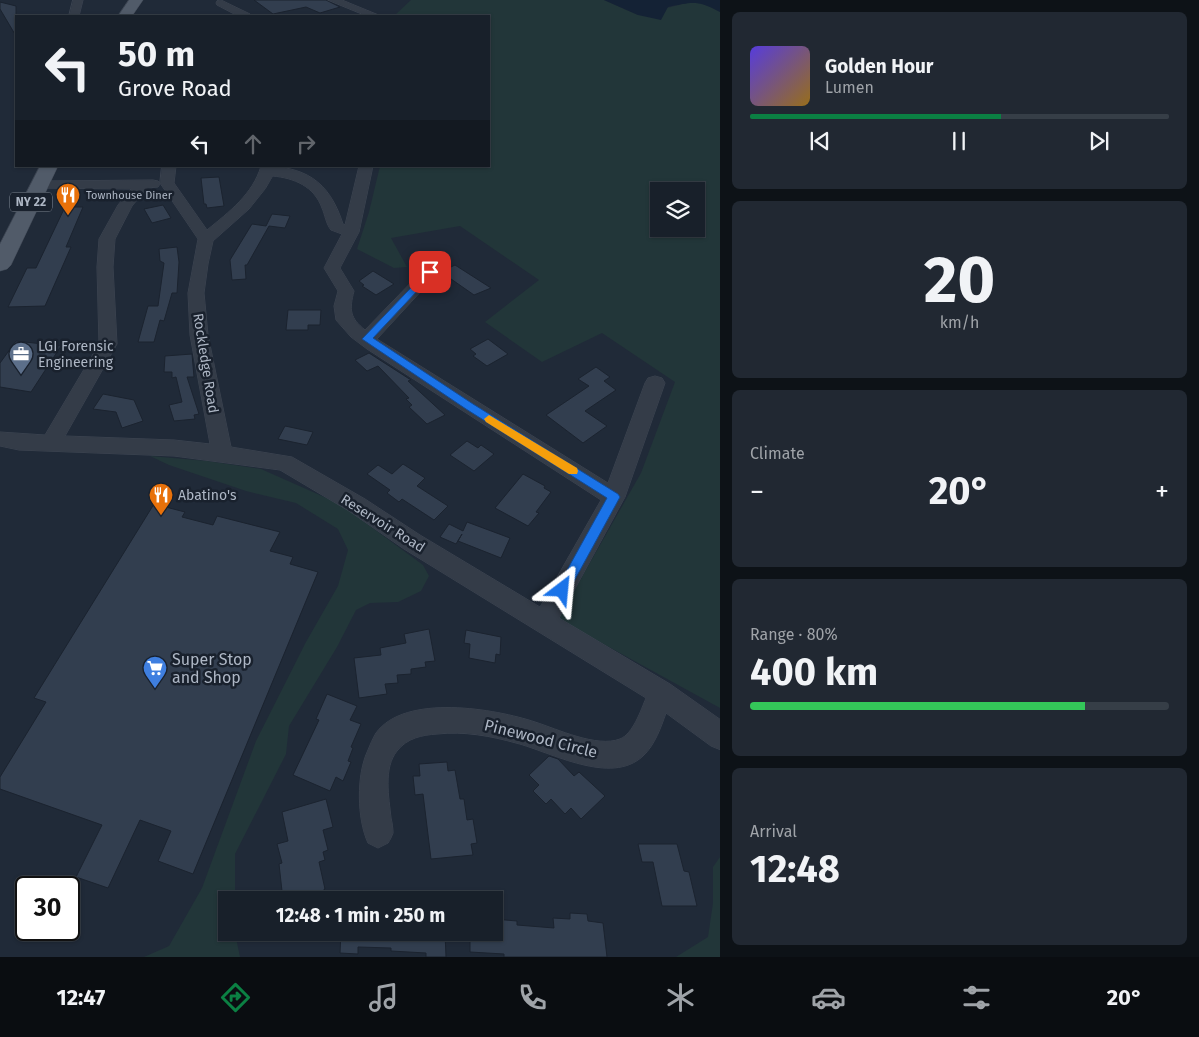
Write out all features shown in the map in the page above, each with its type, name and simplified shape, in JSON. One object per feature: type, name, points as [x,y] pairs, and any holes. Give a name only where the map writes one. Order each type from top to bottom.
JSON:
[{"type":"main road","points":[[126,15],[136,0]]},
{"type":"main road","name":"NY 22","points":[[0,265],[7,239],[50,167]]},
{"type":"street","points":[[74,15],[78,0]]},
{"type":"street","points":[[333,0],[373,15]]},
{"type":"street","points":[[220,4],[244,15]]},
{"type":"street","points":[[366,167],[351,232],[332,268],[334,276],[342,282],[346,290],[343,299],[344,318],[350,326],[469,407],[614,497]]},
{"type":"street","points":[[159,179],[206,239],[249,200],[268,168],[309,181],[326,198],[336,227],[351,232]]},
{"type":"street","points":[[41,184],[159,179]]},
{"type":"street","points":[[51,443],[108,344],[105,267],[107,239],[125,205],[159,179]]},
{"type":"street","name":"Rockledge Road","points":[[206,239],[196,293],[199,336],[222,453]]},
{"type":"street","points":[[367,339],[430,272]]},
{"type":"street","points":[[545,621],[614,497],[655,383]]},
{"type":"street","name":"Reservoir Road","points":[[0,439],[174,448],[222,453],[284,463],[357,505],[412,542],[545,621],[661,694],[720,737]]},
{"type":"street","name":"Pinewood Circle","points":[[378,833],[375,800],[377,762],[384,744],[398,730],[422,722],[449,720],[520,731],[596,755],[627,751],[639,740],[661,694]]},
{"type":"green space","points":[[411,0],[604,0],[638,15],[695,1],[705,3],[720,12],[720,708],[558,619],[641,473],[675,382],[602,333],[542,362],[485,322],[539,280],[460,226],[391,238],[407,267],[394,268],[357,249],[369,212],[380,167],[490,167],[490,15],[395,15]]},
{"type":"green space","points":[[150,456],[207,461],[261,469],[340,504],[423,565],[429,576],[421,591],[398,602],[370,603],[356,610],[337,647],[289,726],[286,754],[235,854],[235,891],[218,891],[218,941],[237,941],[240,957],[144,957],[169,946],[202,888],[256,741],[306,642],[338,586],[348,550],[338,529],[296,503],[246,491],[169,465]]},
{"type":"green space","points":[[720,857],[720,957],[676,957],[708,937],[713,903],[713,867]]},
{"type":"water","points":[[604,0],[720,0],[720,12],[706,5],[695,3],[683,4],[668,7],[661,20],[638,15]]},
{"type":"building","points":[[254,0],[326,0],[340,7],[320,13],[306,7],[273,14]]},
{"type":"building","points":[[0,2],[16,6],[15,34],[0,9]]},
{"type":"building","points":[[219,177],[224,206],[207,208],[206,204],[204,204],[201,178]]},
{"type":"building","points":[[163,205],[171,218],[152,223],[144,209]]},
{"type":"building","points":[[65,207],[83,207],[66,247],[71,247],[45,306],[8,307],[27,268],[36,268]]},
{"type":"building","points":[[272,214],[290,216],[285,228],[269,226],[247,265],[245,265],[246,279],[232,280],[230,260],[252,224],[266,226]]},
{"type":"building","points":[[177,247],[179,262],[177,293],[172,293],[164,321],[160,320],[154,342],[138,342],[148,306],[158,306],[164,263],[160,261],[159,249]]},
{"type":"building","points":[[455,265],[491,288],[474,295],[441,272]]},
{"type":"building","points":[[373,271],[394,284],[376,295],[362,286],[364,285],[359,281]]},
{"type":"building","points":[[288,310],[321,310],[320,325],[308,325],[308,330],[286,330]]},
{"type":"building","points":[[488,339],[508,354],[487,366],[473,356],[476,354],[470,349]]},
{"type":"building","name":"LGI Forensic Engineering","points":[[16,341],[61,346],[31,392],[0,387],[0,363]]},
{"type":"building","points":[[369,353],[411,380],[408,381],[445,415],[427,424],[409,407],[412,405],[406,399],[409,398],[378,366],[367,371],[355,360]]},
{"type":"building","points":[[192,354],[194,377],[187,377],[199,414],[194,415],[195,419],[174,421],[169,405],[182,402],[176,377],[172,378],[172,372],[164,372],[165,356]]},
{"type":"building","points":[[596,367],[610,377],[604,381],[616,390],[585,411],[607,426],[583,443],[546,415],[589,386],[578,379]]},
{"type":"building","points":[[103,394],[134,400],[143,421],[122,428],[116,412],[93,409]]},
{"type":"building","points":[[285,426],[313,432],[307,445],[278,439]]},
{"type":"building","points":[[467,441],[478,448],[481,445],[494,454],[474,471],[450,455]]},
{"type":"building","points":[[403,464],[425,478],[417,486],[448,506],[434,520],[402,499],[399,502],[387,493],[390,490],[367,474],[378,465],[392,474]]},
{"type":"building","points":[[523,474],[545,486],[544,488],[551,492],[536,512],[539,513],[528,526],[495,508]]},
{"type":"building","name":"Super Stop and Shop","points":[[154,504],[185,512],[182,517],[213,525],[217,516],[280,532],[270,551],[293,557],[290,564],[318,572],[193,874],[158,861],[171,831],[140,820],[108,888],[76,876],[102,825],[0,789],[0,777],[46,702],[34,698]]},
{"type":"building","points":[[467,522],[510,538],[501,558],[458,541],[462,534],[456,544],[440,537],[449,524],[463,531]]},
{"type":"building","points":[[429,629],[435,661],[425,662],[426,667],[411,669],[411,674],[397,675],[398,683],[385,684],[387,694],[359,698],[354,658],[381,655],[380,648],[406,643],[404,634]]},
{"type":"building","points":[[466,630],[501,637],[500,655],[496,654],[495,663],[469,658],[470,644],[464,643]]},
{"type":"building","points":[[327,694],[357,706],[350,720],[361,724],[351,747],[353,748],[348,761],[351,762],[343,781],[336,777],[330,791],[293,775],[319,720],[316,719]]},
{"type":"building","points":[[549,756],[558,759],[574,776],[579,772],[605,796],[581,819],[571,808],[565,814],[551,799],[546,804],[533,791],[539,785],[529,775]]},
{"type":"building","points":[[447,762],[448,771],[455,770],[460,799],[464,799],[467,820],[473,819],[477,843],[471,844],[473,855],[431,859],[423,794],[415,795],[413,776],[420,776],[419,764]]},
{"type":"building","points":[[326,799],[333,827],[323,830],[328,850],[323,852],[325,860],[319,862],[324,891],[282,891],[279,864],[282,863],[277,844],[288,841],[282,812]]},
{"type":"building","points":[[638,844],[677,844],[684,871],[689,872],[697,906],[662,906],[653,862],[642,862]]},
{"type":"building","points":[[570,913],[587,914],[588,921],[603,923],[607,957],[504,957],[504,954],[470,952],[470,941],[503,941],[503,920],[517,921],[517,925],[554,928],[553,918],[570,919]]},
{"type":"building","points":[[341,941],[445,941],[446,957],[426,957],[426,953],[391,951],[391,948],[358,947],[358,954],[340,953]]},
{"type":"slow traffic","points":[[489,419],[573,471]]},
{"type":"place","name":"Townhouse Diner","points":[[68,216]]},
{"type":"place","name":"LGI Forensic Engineering","points":[[21,375]]},
{"type":"place","name":"Abatino's","points":[[161,516]]},
{"type":"place","name":"Super Stop and Shop","points":[[155,689]]},
{"type":"route","points":[[430,272],[367,339],[469,407],[614,497],[562,590]]}]
